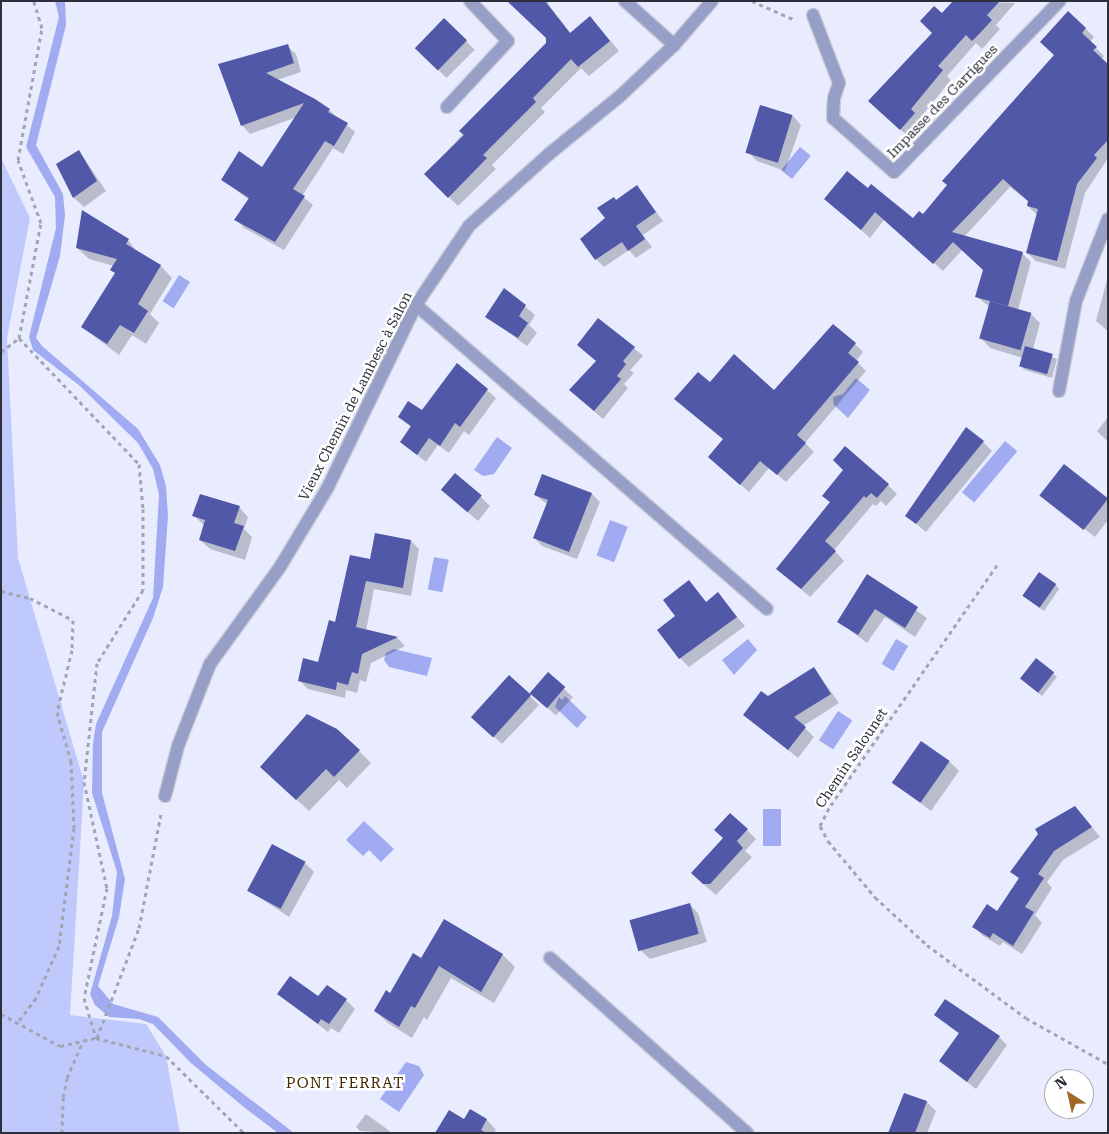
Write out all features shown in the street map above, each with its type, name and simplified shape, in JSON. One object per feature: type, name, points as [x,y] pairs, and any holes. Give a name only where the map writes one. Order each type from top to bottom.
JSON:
[{"type":"street","points":[[447,107],[508,41],[470,1]]},
{"type":"street","points":[[624,1],[674,45]]},
{"type":"street","name":"Vieux Chemin de Lambesc à Salon","points":[[165,796],[178,746],[210,664],[280,566],[328,488],[416,305],[469,226],[674,45],[712,1]]},
{"type":"street","name":"Impasse des Garrigues","points":[[813,15],[839,83],[834,98],[833,118],[894,172],[1060,1]]},
{"type":"street","points":[[1059,391],[1076,301],[1108,220]]},
{"type":"street","points":[[416,305],[767,609]]},
{"type":"street","points":[[550,958],[747,1133]]},
{"type":"path","points":[[1,352],[19,338],[41,223],[18,160],[42,28],[34,1]]},
{"type":"path","points":[[752,1],[820,30]]},
{"type":"path","points":[[19,338],[139,464],[143,509],[143,590],[97,663],[84,782],[107,888],[84,998],[96,1038]]},
{"type":"path","name":"Chemin Salounet","points":[[997,565],[828,808],[820,826],[828,841],[875,896],[927,945],[1026,1018],[1108,1064]]},
{"type":"path","points":[[1,591],[30,598],[72,620],[72,650],[56,712],[71,761],[74,828],[59,946],[36,998],[17,1023]]},
{"type":"path","points":[[96,1038],[139,928],[165,796]]},
{"type":"path","points":[[1,1014],[60,1046],[96,1038],[166,1056],[244,1133]]},
{"type":"path","points":[[62,1133],[63,1097],[67,1078],[83,1041]]},
{"type":"shaded area","points":[[55,1],[65,1],[66,25],[36,145],[63,194],[65,215],[60,256],[36,338],[42,346],[138,429],[160,465],[166,486],[168,516],[163,587],[153,618],[102,732],[102,793],[125,879],[119,917],[98,986],[113,1004],[158,1017],[206,1065],[294,1133],[278,1133],[245,1108],[191,1063],[153,1024],[139,1019],[109,1017],[95,1005],[90,994],[112,916],[117,872],[92,793],[93,743],[96,724],[153,598],[159,495],[153,469],[138,443],[80,386],[33,350],[29,337],[56,228],[55,197],[26,147],[59,17]]},
{"type":"shaded area","points":[[800,147],[811,156],[792,179],[781,170]]},
{"type":"shaded area","points":[[1,158],[30,218],[7,338],[18,558],[84,782],[70,1015],[146,1024],[166,1056],[180,1133],[1,1133]]},
{"type":"shaded area","points":[[179,275],[190,282],[174,308],[163,301]]},
{"type":"shaded area","points":[[856,378],[870,390],[848,418],[834,405],[833,397],[843,394]]},
{"type":"shaded area","points":[[497,437],[512,448],[494,474],[483,476],[474,470]]},
{"type":"shaded area","points":[[1005,441],[1017,451],[974,503],[962,492]]},
{"type":"shaded area","points":[[610,520],[628,527],[614,562],[596,555]]},
{"type":"shaded area","points":[[434,557],[449,560],[442,592],[428,589]]},
{"type":"shaded area","points":[[748,639],[757,650],[734,675],[722,660]]},
{"type":"shaded area","points":[[896,639],[908,646],[894,671],[882,664]]},
{"type":"shaded area","points":[[394,649],[432,658],[427,676],[389,667],[384,660],[386,653]]},
{"type":"shaded area","points":[[565,696],[587,717],[577,728],[555,707],[559,697],[562,700]]},
{"type":"shaded area","points":[[838,711],[852,720],[833,750],[819,740]]},
{"type":"shaded area","points":[[763,809],[781,809],[781,846],[763,846]]},
{"type":"shaded area","points":[[364,821],[394,849],[381,862],[369,850],[363,856],[346,840]]},
{"type":"shaded area","points":[[406,1062],[419,1066],[424,1075],[399,1112],[380,1099]]},
{"type":"building","points":[[507,1],[545,1],[570,33],[590,16],[610,41],[578,67],[571,59],[533,98],[536,102],[483,155],[487,158],[448,198],[424,174],[464,135],[459,131],[546,43],[546,38]]},
{"type":"building","points":[[953,1],[1000,1],[987,15],[992,20],[981,32],[972,41],[966,35],[938,66],[943,70],[911,109],[915,113],[900,130],[868,101],[932,33],[920,21],[934,6],[942,13]]},
{"type":"building","points":[[1068,11],[1086,28],[1082,33],[1097,47],[1093,50],[1108,64],[1108,140],[1094,155],[1097,158],[1077,184],[1057,261],[1026,253],[1038,209],[1027,206],[1028,201],[1003,179],[952,232],[1023,252],[1008,306],[975,297],[983,270],[953,242],[933,264],[875,212],[861,230],[824,199],[847,171],[868,188],[871,184],[913,218],[919,211],[923,214],[947,185],[942,181],[1054,55],[1040,42]]},
{"type":"building","points":[[444,18],[467,40],[438,70],[415,48]]},
{"type":"building","points":[[288,44],[294,63],[266,73],[315,99],[330,109],[328,112],[348,123],[334,146],[325,141],[293,189],[305,196],[275,242],[234,220],[249,198],[221,180],[239,151],[262,167],[304,103],[241,126],[218,64]]},
{"type":"building","points":[[760,105],[793,115],[778,163],[745,153]]},
{"type":"building","points":[[79,150],[97,181],[73,198],[56,164]]},
{"type":"building","points":[[637,185],[656,212],[636,226],[645,239],[628,251],[622,242],[595,260],[580,239],[605,218],[597,208],[614,197],[616,200]]},
{"type":"building","points":[[82,210],[129,239],[126,244],[161,265],[138,304],[148,311],[134,333],[120,325],[107,344],[81,327],[115,273],[110,270],[117,259],[76,248]]},
{"type":"building","points":[[504,288],[526,305],[519,316],[528,323],[518,338],[485,317]]},
{"type":"building","points":[[990,301],[1031,313],[1021,350],[979,338]]},
{"type":"building","points":[[598,318],[635,347],[623,361],[626,364],[617,376],[621,379],[594,411],[569,390],[596,361],[577,345]]},
{"type":"building","points":[[833,324],[856,343],[848,353],[859,362],[797,435],[806,443],[777,475],[760,461],[740,485],[708,457],[723,439],[674,399],[698,372],[710,382],[734,354],[774,390]]},
{"type":"building","points":[[1025,346],[1053,354],[1047,374],[1019,366]]},
{"type":"building","points":[[457,363],[488,389],[460,427],[455,423],[440,446],[429,438],[417,455],[400,442],[411,426],[398,417],[408,401],[422,410]]},
{"type":"building","points":[[966,427],[984,441],[916,524],[905,516]]},
{"type":"building","points":[[845,446],[889,484],[877,498],[871,493],[866,498],[864,496],[825,541],[836,551],[801,589],[776,569],[830,502],[822,496],[843,470],[833,460]]},
{"type":"building","points":[[1064,464],[1108,498],[1084,530],[1039,496]]},
{"type":"building","points":[[455,473],[482,495],[468,512],[441,490]]},
{"type":"building","points":[[542,474],[592,493],[569,552],[533,538],[548,500],[534,495]]},
{"type":"building","points":[[200,494],[240,506],[234,523],[244,526],[235,551],[199,540],[205,520],[192,516]]},
{"type":"building","points":[[375,533],[411,540],[403,588],[366,581],[356,627],[398,637],[362,654],[358,674],[352,672],[348,685],[337,682],[336,690],[298,681],[303,658],[318,662],[329,620],[335,622],[350,555],[370,559]]},
{"type":"building","points":[[1039,572],[1056,584],[1040,608],[1022,596]]},
{"type":"building","points":[[867,574],[918,607],[905,628],[875,609],[858,635],[837,622]]},
{"type":"building","points":[[689,580],[706,602],[718,592],[737,617],[679,659],[657,630],[675,616],[663,600]]},
{"type":"building","points":[[1036,658],[1054,672],[1038,693],[1020,678]]},
{"type":"building","points":[[814,667],[831,694],[794,717],[806,727],[788,750],[743,715],[761,691],[768,696]]},
{"type":"building","points":[[548,672],[565,687],[547,708],[530,693]]},
{"type":"building","points":[[509,675],[531,695],[493,737],[471,717]]},
{"type":"building","points":[[307,714],[337,729],[360,750],[334,777],[326,769],[296,800],[260,767]]},
{"type":"building","points":[[921,741],[950,761],[920,803],[892,783]]},
{"type":"building","points":[[1075,806],[1092,827],[1054,851],[1038,874],[1044,878],[1025,907],[1034,912],[1013,946],[993,933],[990,938],[972,927],[987,904],[997,911],[1019,878],[1010,872],[1038,834],[1035,829]]},
{"type":"building","points":[[730,813],[748,829],[737,841],[743,848],[710,884],[703,884],[691,873],[723,838],[714,830]]},
{"type":"building","points":[[272,844],[306,862],[281,909],[247,891]]},
{"type":"building","points":[[690,903],[699,934],[638,951],[629,920]]},
{"type":"building","points":[[444,919],[503,954],[481,992],[439,966],[415,1008],[411,1006],[399,1027],[374,1011],[386,990],[390,993],[413,953],[421,958]]},
{"type":"building","points":[[290,976],[318,996],[327,985],[347,999],[329,1024],[321,1019],[318,1024],[277,994]]},
{"type":"building","points":[[945,999],[1000,1036],[967,1082],[939,1061],[959,1033],[934,1015]]},
{"type":"building","points":[[904,1093],[927,1101],[915,1133],[888,1133]]},
{"type":"building","points":[[470,1109],[487,1119],[481,1130],[486,1133],[435,1133],[449,1110],[464,1119]]},
{"type":"district","name":"PONT FERRAT","points":[[345,1084]]}]
